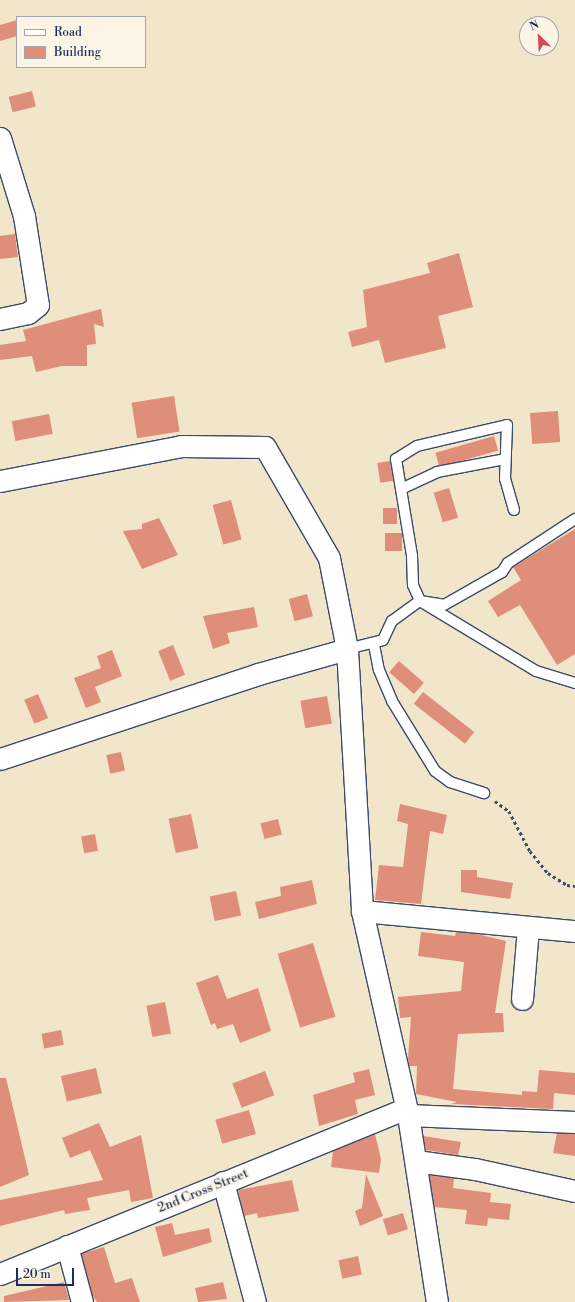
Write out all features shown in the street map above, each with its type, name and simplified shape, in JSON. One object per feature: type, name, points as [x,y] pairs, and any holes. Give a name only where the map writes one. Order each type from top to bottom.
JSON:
[{"type":"street","points":[[0,138],[24,216],[38,305],[28,313],[0,318]]},
{"type":"street","points":[[0,481],[181,446],[265,447],[329,558],[347,649],[362,911],[407,1111],[437,1302]]},
{"type":"street","points":[[0,759],[258,674],[347,649]]},
{"type":"street","points":[[362,911],[575,931]]},
{"type":"street","points":[[522,999],[528,927]]},
{"type":"street","points":[[407,1111],[575,1122]]},
{"type":"street","name":"2nd Cross Street","points":[[0,1274],[223,1182],[407,1111]]},
{"type":"street","points":[[416,1161],[475,1169],[575,1191]]},
{"type":"street","points":[[223,1182],[255,1302]]},
{"type":"street","points":[[67,1246],[82,1302]]},
{"type":"lane","points":[[514,510],[505,479],[506,425],[417,446],[396,459],[412,556],[413,585],[420,602],[536,671],[575,684]]},
{"type":"lane","points":[[401,489],[437,472],[505,459]]},
{"type":"lane","points":[[347,649],[374,645],[383,640],[392,621],[420,602],[444,605],[502,572],[508,563],[575,518]]},
{"type":"lane","points":[[374,645],[379,670],[392,701],[435,771],[450,782],[484,793]]},
{"type":"path","points":[[484,793],[509,811],[530,851],[548,873],[566,885],[575,886]]},
{"type":"building","points":[[16,20],[16,36],[0,41],[0,25]]},
{"type":"building","points":[[32,91],[36,107],[13,112],[9,97]]},
{"type":"building","points":[[15,234],[18,257],[0,259],[0,236]]},
{"type":"building","points":[[459,253],[473,307],[438,316],[446,348],[385,363],[379,340],[352,347],[348,332],[367,327],[363,290],[430,273],[427,263]]},
{"type":"building","points":[[101,309],[104,327],[94,324],[96,344],[87,345],[87,366],[62,366],[36,372],[32,356],[0,360],[0,345],[26,341],[23,330]]},
{"type":"building","points":[[174,396],[180,432],[137,438],[132,403]]},
{"type":"building","points":[[558,411],[560,442],[532,444],[530,413]]},
{"type":"building","points":[[49,414],[53,434],[16,441],[12,421]]},
{"type":"building","points":[[494,436],[498,450],[439,467],[435,453]]},
{"type":"building","points":[[390,461],[393,481],[380,483],[377,463]]},
{"type":"building","points":[[449,488],[458,518],[443,522],[434,493]]},
{"type":"building","points":[[231,500],[242,540],[223,545],[213,505]]},
{"type":"building","points":[[383,508],[397,508],[397,524],[383,524]]},
{"type":"building","points":[[159,518],[178,555],[142,569],[123,531],[142,529],[142,524]]},
{"type":"building","points":[[575,529],[575,654],[557,665],[520,605],[498,617],[488,601],[521,580],[513,567]]},
{"type":"building","points":[[385,533],[402,533],[402,551],[385,551]]},
{"type":"building","points":[[307,594],[313,616],[295,621],[289,599]]},
{"type":"building","points":[[254,607],[258,627],[227,633],[230,643],[213,649],[203,616]]},
{"type":"building","points":[[173,645],[185,675],[170,681],[158,651]]},
{"type":"building","points":[[112,650],[122,676],[95,687],[101,702],[86,708],[74,678],[101,668],[97,656]]},
{"type":"building","points":[[399,661],[424,683],[414,694],[389,672]]},
{"type":"building","points":[[423,692],[474,732],[465,744],[414,704]]},
{"type":"building","points":[[38,694],[48,718],[34,724],[24,700]]},
{"type":"building","points":[[327,696],[332,724],[305,728],[300,701]]},
{"type":"building","points":[[121,752],[125,771],[110,774],[106,755]]},
{"type":"building","points":[[400,804],[447,815],[443,834],[430,831],[421,904],[375,900],[379,865],[403,867],[408,824],[397,821]]},
{"type":"building","points":[[191,814],[198,848],[176,853],[169,819]]},
{"type":"building","points":[[278,819],[282,835],[264,839],[261,823]]},
{"type":"building","points":[[95,834],[98,851],[84,853],[81,836]]},
{"type":"building","points":[[461,870],[477,870],[477,877],[513,883],[510,899],[461,892]]},
{"type":"building","points":[[312,880],[317,904],[259,919],[255,902],[281,896],[280,887]]},
{"type":"building","points":[[236,891],[241,915],[215,921],[210,897]]},
{"type":"building","points":[[421,932],[455,936],[456,932],[477,934],[506,941],[495,1013],[503,1013],[504,1032],[458,1034],[453,1089],[522,1095],[522,1091],[537,1092],[539,1070],[575,1073],[575,1095],[554,1093],[553,1109],[451,1104],[457,1102],[416,1094],[417,1066],[409,1066],[408,1059],[411,1017],[400,1018],[398,997],[461,991],[464,962],[418,956]]},
{"type":"building","points":[[313,943],[336,1017],[300,1027],[278,954]]},
{"type":"building","points":[[218,975],[227,999],[258,988],[271,1031],[240,1043],[233,1024],[217,1029],[215,1023],[211,1025],[196,983]]},
{"type":"building","points":[[165,1002],[171,1033],[152,1037],[146,1006]]},
{"type":"building","points":[[61,1030],[64,1045],[44,1049],[41,1034]]},
{"type":"building","points":[[96,1068],[102,1093],[67,1101],[61,1076]]},
{"type":"building","points":[[369,1069],[375,1095],[355,1100],[358,1114],[319,1126],[313,1095],[355,1082],[353,1073]]},
{"type":"building","points":[[265,1071],[274,1095],[242,1108],[232,1084]]},
{"type":"building","points":[[0,1078],[6,1078],[29,1175],[0,1187]]},
{"type":"building","points":[[249,1110],[256,1134],[222,1144],[215,1120]]},
{"type":"building","points":[[99,1123],[110,1147],[141,1135],[153,1198],[131,1202],[129,1190],[87,1198],[90,1210],[65,1214],[64,1210],[0,1226],[0,1200],[103,1180],[90,1150],[70,1158],[62,1138]]},
{"type":"building","points":[[557,1133],[575,1134],[575,1156],[553,1153]]},
{"type":"building","points":[[375,1134],[381,1159],[379,1173],[331,1167],[333,1151]]},
{"type":"building","points":[[423,1136],[461,1142],[458,1155],[426,1150]]},
{"type":"building","points":[[366,1174],[383,1216],[360,1226],[355,1211],[362,1208]]},
{"type":"building","points":[[429,1175],[454,1178],[453,1188],[491,1193],[490,1202],[511,1204],[509,1220],[488,1218],[487,1226],[465,1224],[467,1210],[434,1207]]},
{"type":"building","points":[[292,1180],[299,1211],[258,1218],[257,1213],[244,1216],[238,1190]]},
{"type":"building","points":[[403,1213],[408,1229],[388,1235],[383,1219]]},
{"type":"building","points":[[172,1223],[175,1235],[209,1228],[212,1242],[163,1257],[155,1227]]},
{"type":"building","points":[[104,1247],[115,1283],[132,1278],[140,1302],[97,1302],[92,1295],[81,1254]]},
{"type":"building","points":[[358,1256],[362,1275],[342,1279],[338,1260]]},
{"type":"building","points":[[64,1282],[69,1300],[4,1302],[4,1296]]},
{"type":"building","points":[[223,1282],[227,1299],[198,1302],[195,1288]]}]
